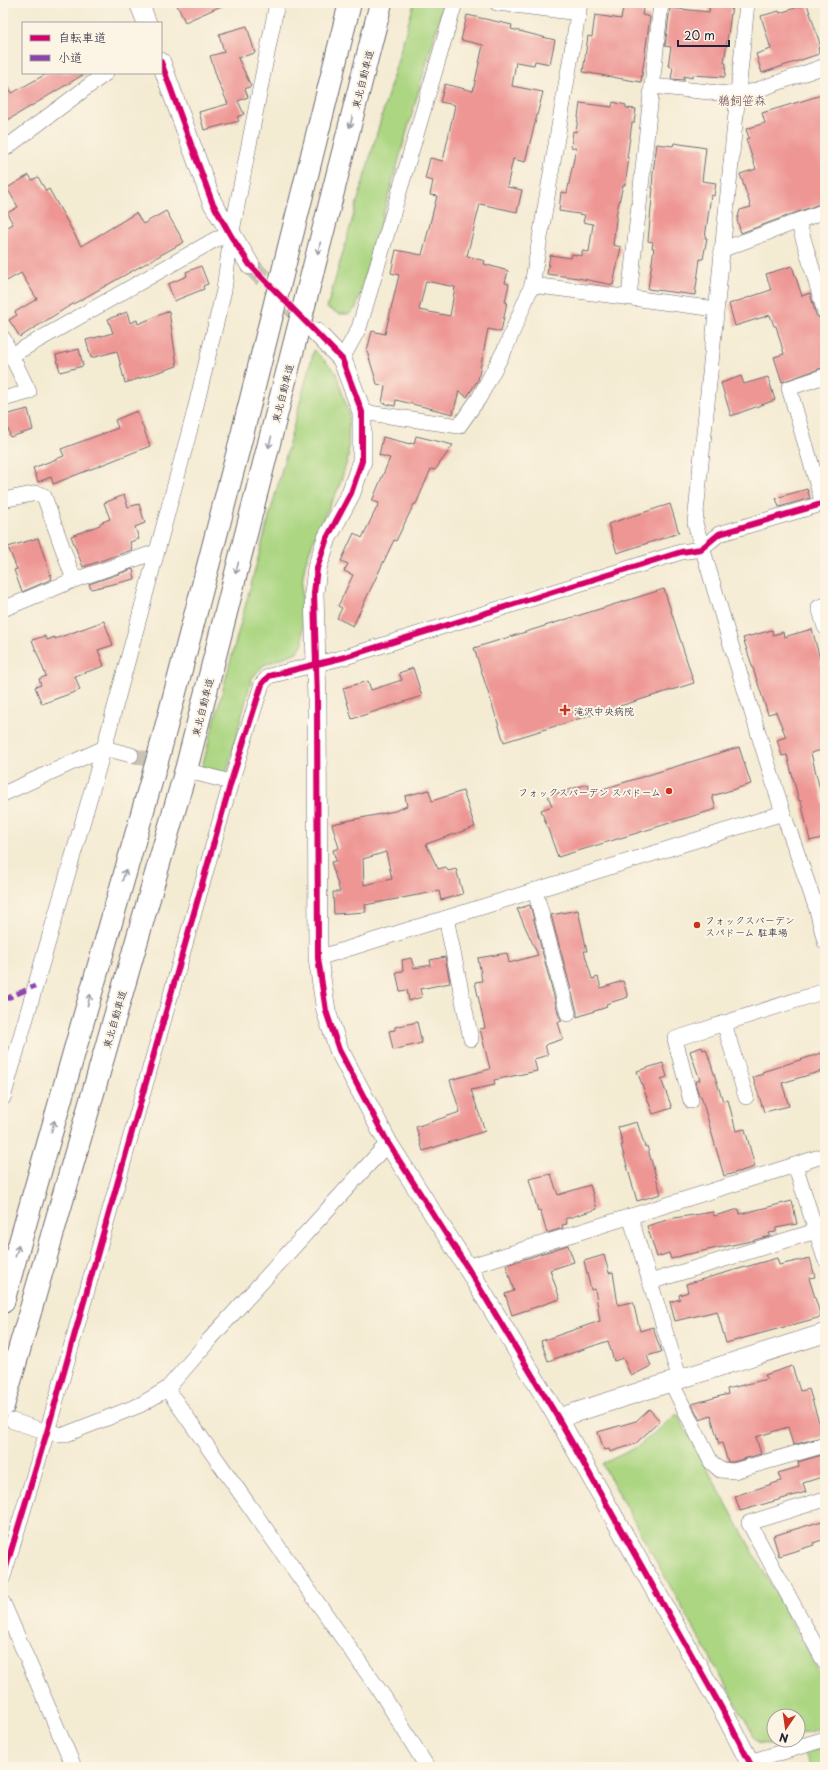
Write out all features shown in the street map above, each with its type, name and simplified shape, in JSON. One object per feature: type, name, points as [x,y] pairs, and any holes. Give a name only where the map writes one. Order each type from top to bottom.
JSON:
[{"type":"highway","points":[[3,1302],[159,754],[239,447],[350,3]]},
{"type":"highway","name":"東北自動車道","points":[[8,1414],[187,766],[381,3]]},
{"type":"street","points":[[139,3],[147,22]]},
{"type":"street","points":[[3,1098],[104,748],[194,414],[224,290],[231,236],[278,3]]},
{"type":"street","points":[[342,359],[359,328],[455,3]]},
{"type":"street","points":[[362,412],[459,426],[479,398],[506,347],[532,285],[579,8],[497,3]]},
{"type":"street","points":[[629,297],[661,3]]},
{"type":"street","points":[[747,3],[721,250],[695,523],[701,549],[783,813],[821,909],[825,942]]},
{"type":"street","points":[[162,65],[212,202],[231,236],[250,265]]},
{"type":"street","points":[[652,86],[738,95],[754,91],[825,66]]},
{"type":"street","points":[[3,150],[105,74]]},
{"type":"street","points":[[721,250],[825,211]]},
{"type":"street","points":[[798,221],[825,312]]},
{"type":"street","points":[[12,355],[216,240],[231,236]]},
{"type":"street","points":[[532,285],[716,309]]},
{"type":"street","points":[[316,332],[342,359],[362,412],[362,461],[351,493],[327,538],[317,568],[314,593],[316,664],[318,958],[326,1011],[339,1050],[388,1143],[467,1267],[558,1418],[726,1716],[751,1765],[825,1739]]},
{"type":"street","points":[[3,338],[29,392],[3,399]]},
{"type":"street","points":[[3,1577],[47,1432],[231,782],[262,684],[269,676],[344,657],[681,552],[701,549],[719,534],[824,503],[789,388],[825,376]]},
{"type":"street","points":[[3,500],[37,493],[44,496],[74,580]]},
{"type":"street","points":[[3,609],[74,580],[156,552]]},
{"type":"street","points":[[825,605],[819,607],[825,627]]},
{"type":"street","points":[[3,794],[104,748],[131,755]]},
{"type":"street","points":[[196,773],[231,782]]},
{"type":"street","points":[[318,958],[783,813]]},
{"type":"street","points":[[535,890],[568,1014]]},
{"type":"street","points":[[446,918],[471,1039]]},
{"type":"street","points":[[691,1101],[674,1039],[825,991]]},
{"type":"street","points":[[724,1023],[746,1097]]},
{"type":"street","points":[[8,1414],[47,1432],[64,1435],[140,1405],[167,1389],[210,1339],[388,1143]]},
{"type":"street","points":[[467,1267],[825,1155]]},
{"type":"street","points":[[796,1164],[825,1259]]},
{"type":"street","points":[[630,1216],[650,1282],[676,1381],[711,1462],[720,1470],[734,1471],[825,1445]]},
{"type":"street","points":[[650,1282],[816,1231]]},
{"type":"street","points":[[558,1418],[825,1333]]},
{"type":"street","points":[[167,1389],[384,1697],[427,1767]]},
{"type":"street","points":[[825,1499],[749,1523],[825,1664]]},
{"type":"street","points":[[3,1603],[74,1767]]},
{"type":"green space","points":[[414,3],[444,3],[356,308],[349,314],[339,314],[327,308]]},
{"type":"green space","points":[[314,350],[336,372],[349,414],[348,458],[339,487],[316,533],[305,564],[302,583],[303,643],[297,652],[264,665],[252,678],[226,774],[202,767]]},
{"type":"green space","points":[[677,1414],[825,1683],[825,1727],[806,1733],[806,1708],[766,1708],[766,1744],[758,1743],[602,1464],[637,1447]]},
{"type":"green space","points":[[825,1746],[825,1767],[810,1767],[804,1752]]},
{"type":"building","points":[[176,3],[228,3],[185,22]]},
{"type":"building","points":[[624,3],[644,3],[642,15],[650,17],[641,82],[583,72],[588,36],[592,37],[595,15],[621,19]]},
{"type":"building","points":[[710,3],[732,6],[724,63],[726,63],[725,77],[692,75],[692,78],[684,76],[684,80],[671,79],[673,67],[668,66],[671,47],[665,46],[670,8],[709,12]]},
{"type":"building","points":[[807,4],[821,47],[818,48],[819,54],[762,73],[756,54],[771,49],[761,16],[779,11],[780,13]]},
{"type":"building","points":[[467,15],[512,25],[511,29],[555,40],[550,64],[535,61],[534,65],[516,62],[512,86],[543,92],[525,162],[513,159],[507,187],[522,190],[517,212],[480,204],[467,256],[485,261],[484,264],[508,271],[505,283],[509,284],[505,302],[507,302],[501,332],[488,329],[478,380],[467,397],[459,391],[453,414],[396,400],[395,406],[382,403],[385,386],[377,384],[367,351],[372,331],[385,334],[399,275],[391,273],[396,250],[422,255],[437,196],[430,195],[433,181],[425,179],[430,158],[443,161],[455,105],[440,102],[445,84],[473,91],[483,45],[461,40]],"holes":[[[426,281],[455,287],[450,316],[419,310]]]},
{"type":"building","points":[[247,26],[255,53],[238,58],[251,86],[245,89],[248,97],[238,101],[244,114],[237,117],[239,121],[204,130],[199,112],[228,104],[218,81],[210,56],[224,52],[219,34]]},
{"type":"building","points":[[46,74],[84,74],[3,123],[3,77],[12,93]]},
{"type":"building","points":[[825,94],[825,202],[741,233],[737,220],[740,210],[751,207],[740,174],[756,169],[746,139],[749,138],[746,129],[765,123],[762,113]]},
{"type":"building","points":[[613,102],[626,105],[626,108],[636,109],[634,123],[632,123],[625,185],[623,185],[617,211],[613,245],[621,247],[613,285],[547,274],[550,255],[571,258],[572,254],[582,256],[582,251],[589,252],[593,224],[583,222],[585,215],[559,211],[561,192],[567,193],[576,148],[571,147],[573,131],[576,132],[580,103],[612,107]]},
{"type":"building","points":[[674,143],[706,148],[702,181],[716,183],[714,196],[711,195],[705,238],[707,238],[703,259],[700,259],[695,295],[648,289],[654,248],[652,248],[653,242],[648,241],[653,172],[657,144],[673,146]]},
{"type":"building","points":[[29,175],[32,180],[38,177],[46,191],[49,189],[81,246],[136,213],[143,224],[166,211],[184,242],[66,308],[20,337],[9,320],[17,315],[15,312],[37,299],[21,273],[3,283],[3,230],[13,224],[7,213],[18,207],[7,188]]},
{"type":"building","points":[[201,266],[208,284],[203,286],[204,289],[174,301],[168,284],[187,276],[186,272]]},
{"type":"building","points":[[792,266],[802,296],[810,293],[816,315],[821,320],[825,333],[825,367],[782,382],[774,357],[784,354],[776,326],[774,326],[770,315],[735,326],[729,304],[771,290],[766,274]]},
{"type":"building","points":[[169,311],[177,366],[125,383],[117,351],[91,358],[86,340],[113,333],[108,319],[127,312],[130,323],[137,320],[138,324]]},
{"type":"building","points":[[79,349],[83,366],[60,372],[56,355]]},
{"type":"building","points":[[741,376],[744,384],[768,377],[775,400],[731,416],[721,383]]},
{"type":"building","points":[[28,409],[33,430],[10,437],[5,415]]},
{"type":"building","points":[[137,411],[150,446],[53,484],[51,477],[38,482],[33,468],[64,456],[61,449],[118,428],[115,420]]},
{"type":"building","points":[[416,436],[453,445],[435,470],[431,469],[416,504],[414,504],[396,541],[394,540],[353,626],[337,618],[342,608],[338,606],[353,575],[344,571],[348,564],[341,561],[354,533],[362,538],[379,503],[372,501],[390,458],[379,455],[383,437],[414,444]]},
{"type":"building","points":[[807,489],[810,498],[779,507],[776,498]]},
{"type":"building","points":[[124,495],[128,507],[139,504],[145,523],[135,527],[139,539],[130,542],[132,550],[83,567],[71,536],[100,525],[100,523],[110,519],[104,503]]},
{"type":"building","points":[[670,504],[679,533],[617,553],[608,524]]},
{"type":"building","points":[[38,538],[52,579],[22,592],[14,570],[17,569],[8,547]]},
{"type":"building","points":[[133,569],[135,579],[91,589],[89,584]]},
{"type":"building","name":"滝沢中央病院","points":[[664,589],[694,683],[504,742],[474,648]]},
{"type":"building","points":[[104,621],[113,645],[98,650],[104,666],[75,676],[80,690],[42,704],[35,687],[41,685],[39,679],[46,676],[32,640],[45,636],[47,640],[55,637],[55,639]]},
{"type":"building","points":[[812,629],[825,678],[825,749],[811,753],[825,810],[825,837],[810,841],[801,801],[799,801],[787,755],[782,756],[777,740],[786,737],[776,712],[768,714],[743,638],[772,630],[773,635],[783,632],[784,637]]},
{"type":"building","points":[[413,668],[422,696],[352,719],[343,688],[368,681],[371,690],[402,680],[399,673]]},
{"type":"building","name":"フォックスバーデン スパドーム","points":[[739,747],[751,784],[712,796],[716,809],[558,857],[541,810],[552,806],[548,796],[588,784],[590,793]]},
{"type":"building","points":[[429,790],[432,801],[463,791],[475,827],[426,844],[438,869],[446,867],[448,871],[456,869],[463,894],[441,900],[439,891],[365,905],[366,912],[334,914],[333,892],[340,892],[331,862],[336,861],[333,850],[339,848],[332,824],[395,811],[407,806],[405,796]],"holes":[[[386,852],[392,879],[364,885],[363,859]]]},
{"type":"building","points":[[530,905],[559,1016],[562,1021],[558,1022],[563,1039],[545,1045],[548,1055],[534,1059],[537,1071],[494,1080],[495,1085],[471,1090],[485,1131],[423,1151],[416,1127],[460,1112],[450,1080],[490,1069],[480,1029],[485,1028],[475,982],[482,981],[478,958],[507,953],[509,963],[538,955],[517,909]]},
{"type":"building","points":[[578,910],[587,951],[584,951],[592,979],[598,977],[601,988],[623,981],[628,997],[606,1004],[607,1007],[577,1017],[577,1012],[551,915]]},
{"type":"building","points":[[445,957],[450,983],[420,989],[422,997],[409,1001],[407,990],[400,991],[396,972],[403,971],[402,960],[411,958],[414,968],[431,965],[430,960]]},
{"type":"building","points":[[417,1022],[422,1043],[393,1050],[389,1031],[395,1030],[395,1027]]},
{"type":"building","points":[[702,1047],[703,1050],[706,1049],[723,1101],[728,1100],[736,1131],[745,1129],[755,1167],[724,1176],[701,1096],[699,1096],[695,1082],[700,1080],[690,1051]]},
{"type":"building","points":[[825,1052],[825,1070],[782,1083],[789,1106],[764,1112],[753,1077],[763,1074],[762,1072]]},
{"type":"building","points":[[663,1063],[667,1077],[661,1079],[672,1108],[653,1114],[637,1071]]},
{"type":"building","points":[[637,1122],[645,1147],[647,1146],[661,1194],[637,1201],[621,1145],[623,1145],[618,1127]]},
{"type":"building","points":[[551,1174],[558,1195],[590,1185],[597,1209],[565,1219],[567,1224],[562,1225],[563,1228],[547,1233],[540,1210],[538,1211],[529,1179]]},
{"type":"building","points":[[792,1201],[797,1224],[776,1228],[776,1232],[769,1233],[770,1236],[671,1259],[669,1253],[657,1257],[647,1226],[674,1218],[713,1212],[714,1216],[739,1209],[740,1214]]},
{"type":"building","points":[[568,1245],[574,1262],[550,1270],[560,1299],[512,1315],[505,1294],[514,1291],[506,1265]]},
{"type":"building","points":[[604,1255],[609,1273],[613,1272],[618,1305],[633,1302],[640,1331],[653,1327],[661,1352],[647,1356],[651,1366],[631,1376],[623,1358],[614,1361],[608,1341],[548,1361],[541,1341],[600,1321],[595,1289],[591,1290],[584,1261]]},
{"type":"building","points":[[777,1258],[779,1265],[810,1258],[815,1277],[809,1278],[821,1317],[726,1343],[717,1311],[675,1321],[670,1302],[680,1299],[679,1295],[688,1292],[686,1284]]},
{"type":"building","points":[[792,1366],[800,1391],[809,1389],[819,1423],[825,1422],[825,1436],[793,1445],[788,1427],[756,1437],[761,1454],[728,1462],[722,1443],[719,1444],[711,1416],[700,1420],[692,1404],[728,1394],[727,1389],[767,1379],[765,1375]]},
{"type":"building","points":[[649,1409],[660,1421],[635,1444],[610,1452],[609,1449],[604,1450],[598,1432],[636,1421]]},
{"type":"building","points":[[825,1454],[825,1476],[803,1483],[806,1492],[740,1511],[735,1496],[781,1481],[778,1473],[799,1467],[798,1462]]},
{"type":"building","points":[[825,1520],[825,1539],[813,1543],[814,1545],[779,1556],[773,1536]]},
{"type":"tunnel","points":[[250,265],[310,326]]},
{"type":"tunnel","points":[[131,755],[195,772]]},
{"type":"marked path","points":[[3,1000],[35,986]]},
{"type":"cycle path","points":[[162,65],[212,202],[231,236],[250,265],[342,359],[362,412],[362,461],[351,493],[327,538],[317,568],[314,593],[317,701],[318,958],[326,1011],[339,1050],[388,1143],[467,1267],[558,1418],[726,1716],[752,1767]]},
{"type":"cycle path","points":[[3,1577],[47,1432],[231,782],[262,684],[269,676],[345,657],[681,552],[701,549],[719,534],[825,503]]},
{"type":"place","name":"滝沢中央病院","points":[[565,710]]},
{"type":"place","name":"フォックスバーデン スパドーム","points":[[669,791]]},
{"type":"place","name":"フォックスバーデン スパドーム 駐車場","points":[[697,925]]},
{"type":"district","name":"鵜飼笹森","points":[[742,100]]}]
